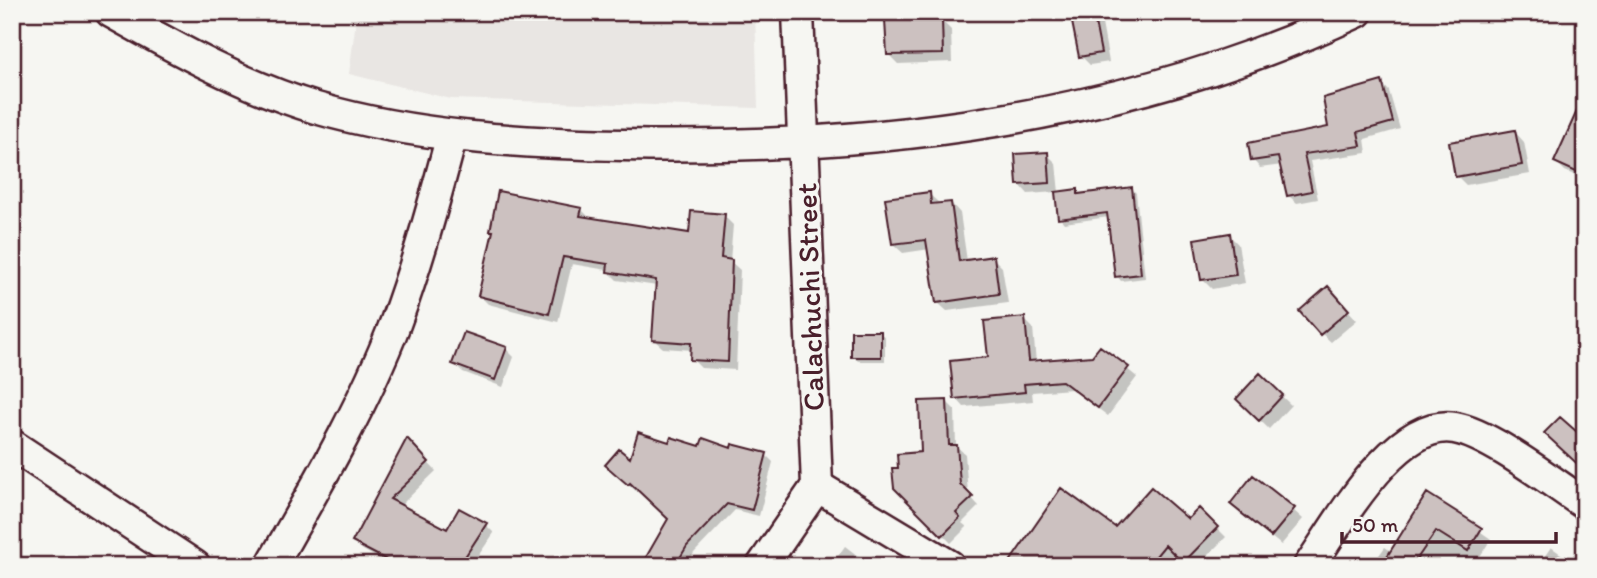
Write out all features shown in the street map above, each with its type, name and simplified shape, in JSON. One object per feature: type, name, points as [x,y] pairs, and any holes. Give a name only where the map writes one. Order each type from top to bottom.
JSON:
[{"type":"street","points":[[111,12],[239,78],[313,107],[384,125],[452,135],[568,144],[661,146],[804,141],[979,126],[1125,96],[1235,63],[1357,12]]},
{"type":"street","name":"Calachuchi Street","points":[[798,12],[817,486]]},
{"type":"street","points":[[271,566],[331,462],[394,326],[422,246],[452,135]]},
{"type":"street","points":[[1309,566],[1376,471],[1402,444],[1427,429],[1455,427],[1490,443],[1585,504]]},
{"type":"street","points":[[12,445],[195,566]]},
{"type":"street","points":[[762,566],[817,486],[950,566]]},
{"type":"shaded area","points":[[357,12],[755,12],[758,108],[451,99],[349,74]]},
{"type":"building","points":[[1070,12],[1093,12],[1101,53],[1079,57]]},
{"type":"building","points":[[942,19],[943,54],[887,55],[885,20]]},
{"type":"building","points":[[1382,81],[1393,122],[1358,132],[1361,146],[1304,154],[1312,191],[1287,196],[1278,157],[1251,161],[1248,143],[1328,127],[1323,98]]},
{"type":"building","points":[[1585,93],[1585,176],[1554,162]]},
{"type":"building","points":[[1515,130],[1522,165],[1455,177],[1449,142]]},
{"type":"building","points":[[1048,152],[1050,183],[1017,185],[1015,154]]},
{"type":"building","points":[[1132,187],[1141,274],[1115,277],[1107,213],[1058,219],[1055,192],[1078,189],[1078,194]]},
{"type":"building","points":[[498,191],[582,208],[580,216],[689,233],[691,211],[725,214],[721,258],[732,260],[728,362],[690,360],[691,343],[652,340],[656,280],[607,272],[608,264],[563,257],[549,314],[478,296],[493,231],[490,231]]},
{"type":"building","points":[[930,192],[931,204],[951,202],[959,261],[994,256],[999,294],[936,303],[926,240],[892,244],[885,198]]},
{"type":"building","points":[[1230,233],[1236,275],[1201,280],[1194,239]]},
{"type":"building","points":[[1328,286],[1349,310],[1320,335],[1299,311]]},
{"type":"building","points":[[1025,317],[1029,361],[1092,356],[1100,346],[1129,367],[1098,408],[1062,381],[1024,384],[1025,392],[954,399],[950,361],[988,357],[984,321]]},
{"type":"building","points":[[851,331],[881,331],[881,357],[851,357]]},
{"type":"building","points":[[464,332],[507,347],[495,380],[452,364]]},
{"type":"building","points":[[1260,373],[1283,395],[1259,421],[1236,399]]},
{"type":"building","points":[[947,400],[949,445],[957,445],[960,484],[973,497],[956,513],[960,518],[942,536],[894,488],[892,468],[898,468],[897,454],[921,452],[919,401]]},
{"type":"building","points":[[1560,417],[1585,439],[1585,471],[1544,433]]},
{"type":"building","points":[[638,432],[669,442],[671,437],[700,446],[703,438],[731,448],[732,444],[767,453],[752,510],[727,504],[687,546],[675,566],[641,566],[668,519],[630,483],[628,485],[605,465],[619,449],[630,458]]},
{"type":"building","points":[[407,438],[429,462],[390,499],[447,529],[459,508],[487,523],[459,566],[398,566],[352,542]]},
{"type":"building","points":[[1253,475],[1295,508],[1271,537],[1230,504]]},
{"type":"building","points":[[1151,487],[1188,519],[1199,508],[1218,527],[1183,563],[1165,545],[1148,566],[1007,566],[1061,488],[1115,527]]},
{"type":"building","points":[[1427,493],[1482,528],[1468,551],[1436,531],[1412,566],[1381,566]]}]
